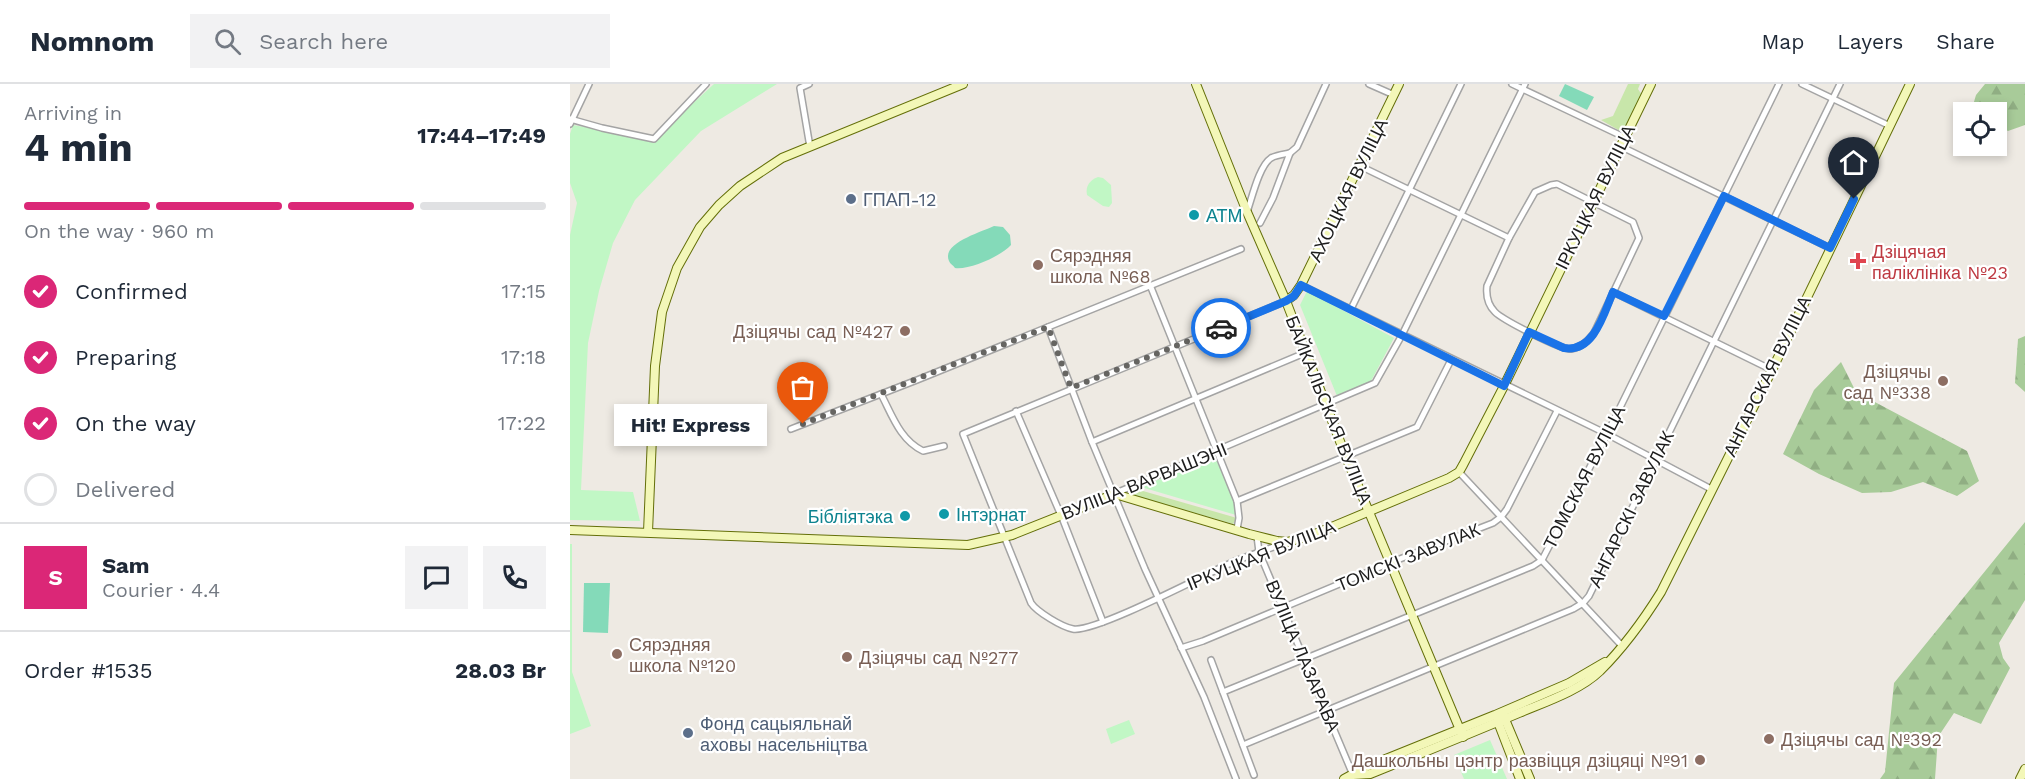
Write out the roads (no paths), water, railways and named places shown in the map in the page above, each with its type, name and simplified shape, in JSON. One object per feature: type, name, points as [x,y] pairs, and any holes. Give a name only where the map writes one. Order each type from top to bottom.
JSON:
[{"type":"main road","points":[[648,532],[656,360],[662,312],[677,268],[700,227],[732,193],[754,175],[782,158],[963,84]]},
{"type":"main road","name":"БАЙКАЛЬСКАЯ ВУЛІЦА","points":[[1196,84],[1461,733]]},
{"type":"main road","name":"АХОЦКАЯ ВУЛІЦА","points":[[1286,301],[1294,296],[1301,285],[1400,84]]},
{"type":"main road","name":"ІРКУЦКАЯ ВУЛІЦА","points":[[1287,542],[1310,536],[1459,472],[1504,386],[1651,84]]},
{"type":"main road","name":"АНГАРСКАЯ ВУЛІЦА","points":[[1344,779],[1353,775],[1370,774],[1461,733],[1575,688],[1599,672],[1623,647],[1661,592],[1910,84]]},
{"type":"main road","points":[[1115,494],[1257,536],[1287,542]]},
{"type":"main road","name":"ВУЛІЦА ВАРВАШЭНІ","points":[[570,530],[951,545],[978,544],[1005,537],[1115,494]]},
{"type":"main road","points":[[1501,718],[1520,779]]},
{"type":"main road","points":[[1501,718],[1530,779]]},
{"type":"main road","points":[[2020,779],[2025,770]]},
{"type":"street","points":[[589,84],[571,121],[654,139],[706,84]]},
{"type":"street","points":[[809,84],[800,88],[810,147]]},
{"type":"street","points":[[1247,212],[1259,177],[1267,162],[1272,158],[1290,153],[1297,147],[1326,84]]},
{"type":"street","points":[[1370,84],[1394,96]]},
{"type":"street","points":[[1351,309],[1461,84]]},
{"type":"street","points":[[1512,84],[1524,86],[1624,137]]},
{"type":"street","name":"ТОМСКАЯ ВУЛІЦА","points":[[1222,692],[1533,566],[1542,560],[1607,434],[1779,84]]},
{"type":"street","points":[[1802,84],[1890,126]]},
{"type":"street","name":"АНГАРСКІ ЗАВУЛАК","points":[[1243,745],[1435,667],[1583,603],[1589,596],[1840,84]]},
{"type":"street","name":"ВУЛІЦА ВАРВАШЭНІ","points":[[1115,494],[1375,383],[1402,334],[1524,86]]},
{"type":"street","points":[[1620,146],[1830,248]]},
{"type":"street","points":[[1260,223],[1273,198],[1290,153]]},
{"type":"street","points":[[1360,166],[1509,238]]},
{"type":"street","points":[[1557,184],[1593,202],[1634,222],[1639,238],[1594,333],[1581,346],[1564,348],[1529,332],[1493,311],[1486,294],[1487,286],[1509,238],[1535,192],[1557,184]]},
{"type":"street","points":[[791,429],[1241,249]]},
{"type":"street","points":[[1150,285],[1237,501],[1239,518],[1237,529]]},
{"type":"street","points":[[1301,285],[1504,386],[1607,434],[1711,489]]},
{"type":"street","points":[[1613,292],[1772,369]]},
{"type":"street","name":"АХОЦКАЯ ВУЛІЦА","points":[[963,434],[1286,301]]},
{"type":"street","points":[[1048,327],[1092,442],[1158,597],[1204,697],[1236,779]]},
{"type":"street","points":[[1092,442],[1307,352]]},
{"type":"street","points":[[1237,501],[1417,427],[1451,360]]},
{"type":"street","points":[[880,394],[903,436],[916,448],[922,451],[944,446]]},
{"type":"street","points":[[1016,411],[1103,622]]},
{"type":"street","name":"ТОМСКІ ЗАВУЛАК","points":[[1181,648],[1493,523],[1502,517],[1557,411]]},
{"type":"street","name":"ІРКУЦКАЯ ВУЛІЦА","points":[[963,434],[1034,607],[1072,629],[1103,622],[1259,552],[1287,542]]},
{"type":"street","points":[[1459,472],[1623,647]]},
{"type":"street","name":"ВУЛІЦА ЛАЗАРАВА","points":[[1257,536],[1259,552],[1353,775]]},
{"type":"street","points":[[1211,660],[1254,775]]},
{"type":"place","name":"ГПАП-12","points":[[851,199]]},
{"type":"place","name":"АТМ","points":[[1194,215]]},
{"type":"place","name":"Дзіцячая паліклініка №23","points":[[1858,261]]},
{"type":"place","name":"Сярэдняя школа №68","points":[[1038,265]]},
{"type":"place","name":"Дзіцячы сад №427","points":[[905,331]]},
{"type":"place","name":"Дзіцячы сад №338","points":[[1943,381]]},
{"type":"place","name":"Hit! Express","points":[[803,424]]},
{"type":"place","name":"Інтэрнат","points":[[944,514]]},
{"type":"place","name":"Бібліятэка","points":[[905,516]]},
{"type":"place","name":"Сярэдняя школа №120","points":[[617,654]]},
{"type":"place","name":"Дзіцячы сад №277","points":[[847,657]]},
{"type":"place","name":"Фонд сацыяльнай аховы насельніцтва","points":[[688,733]]},
{"type":"place","name":"Дзіцячы сад №392","points":[[1769,739]]},
{"type":"place","name":"Дашкольны цэнтр развіцця дзіцяці №91","points":[[1700,760]]}]
